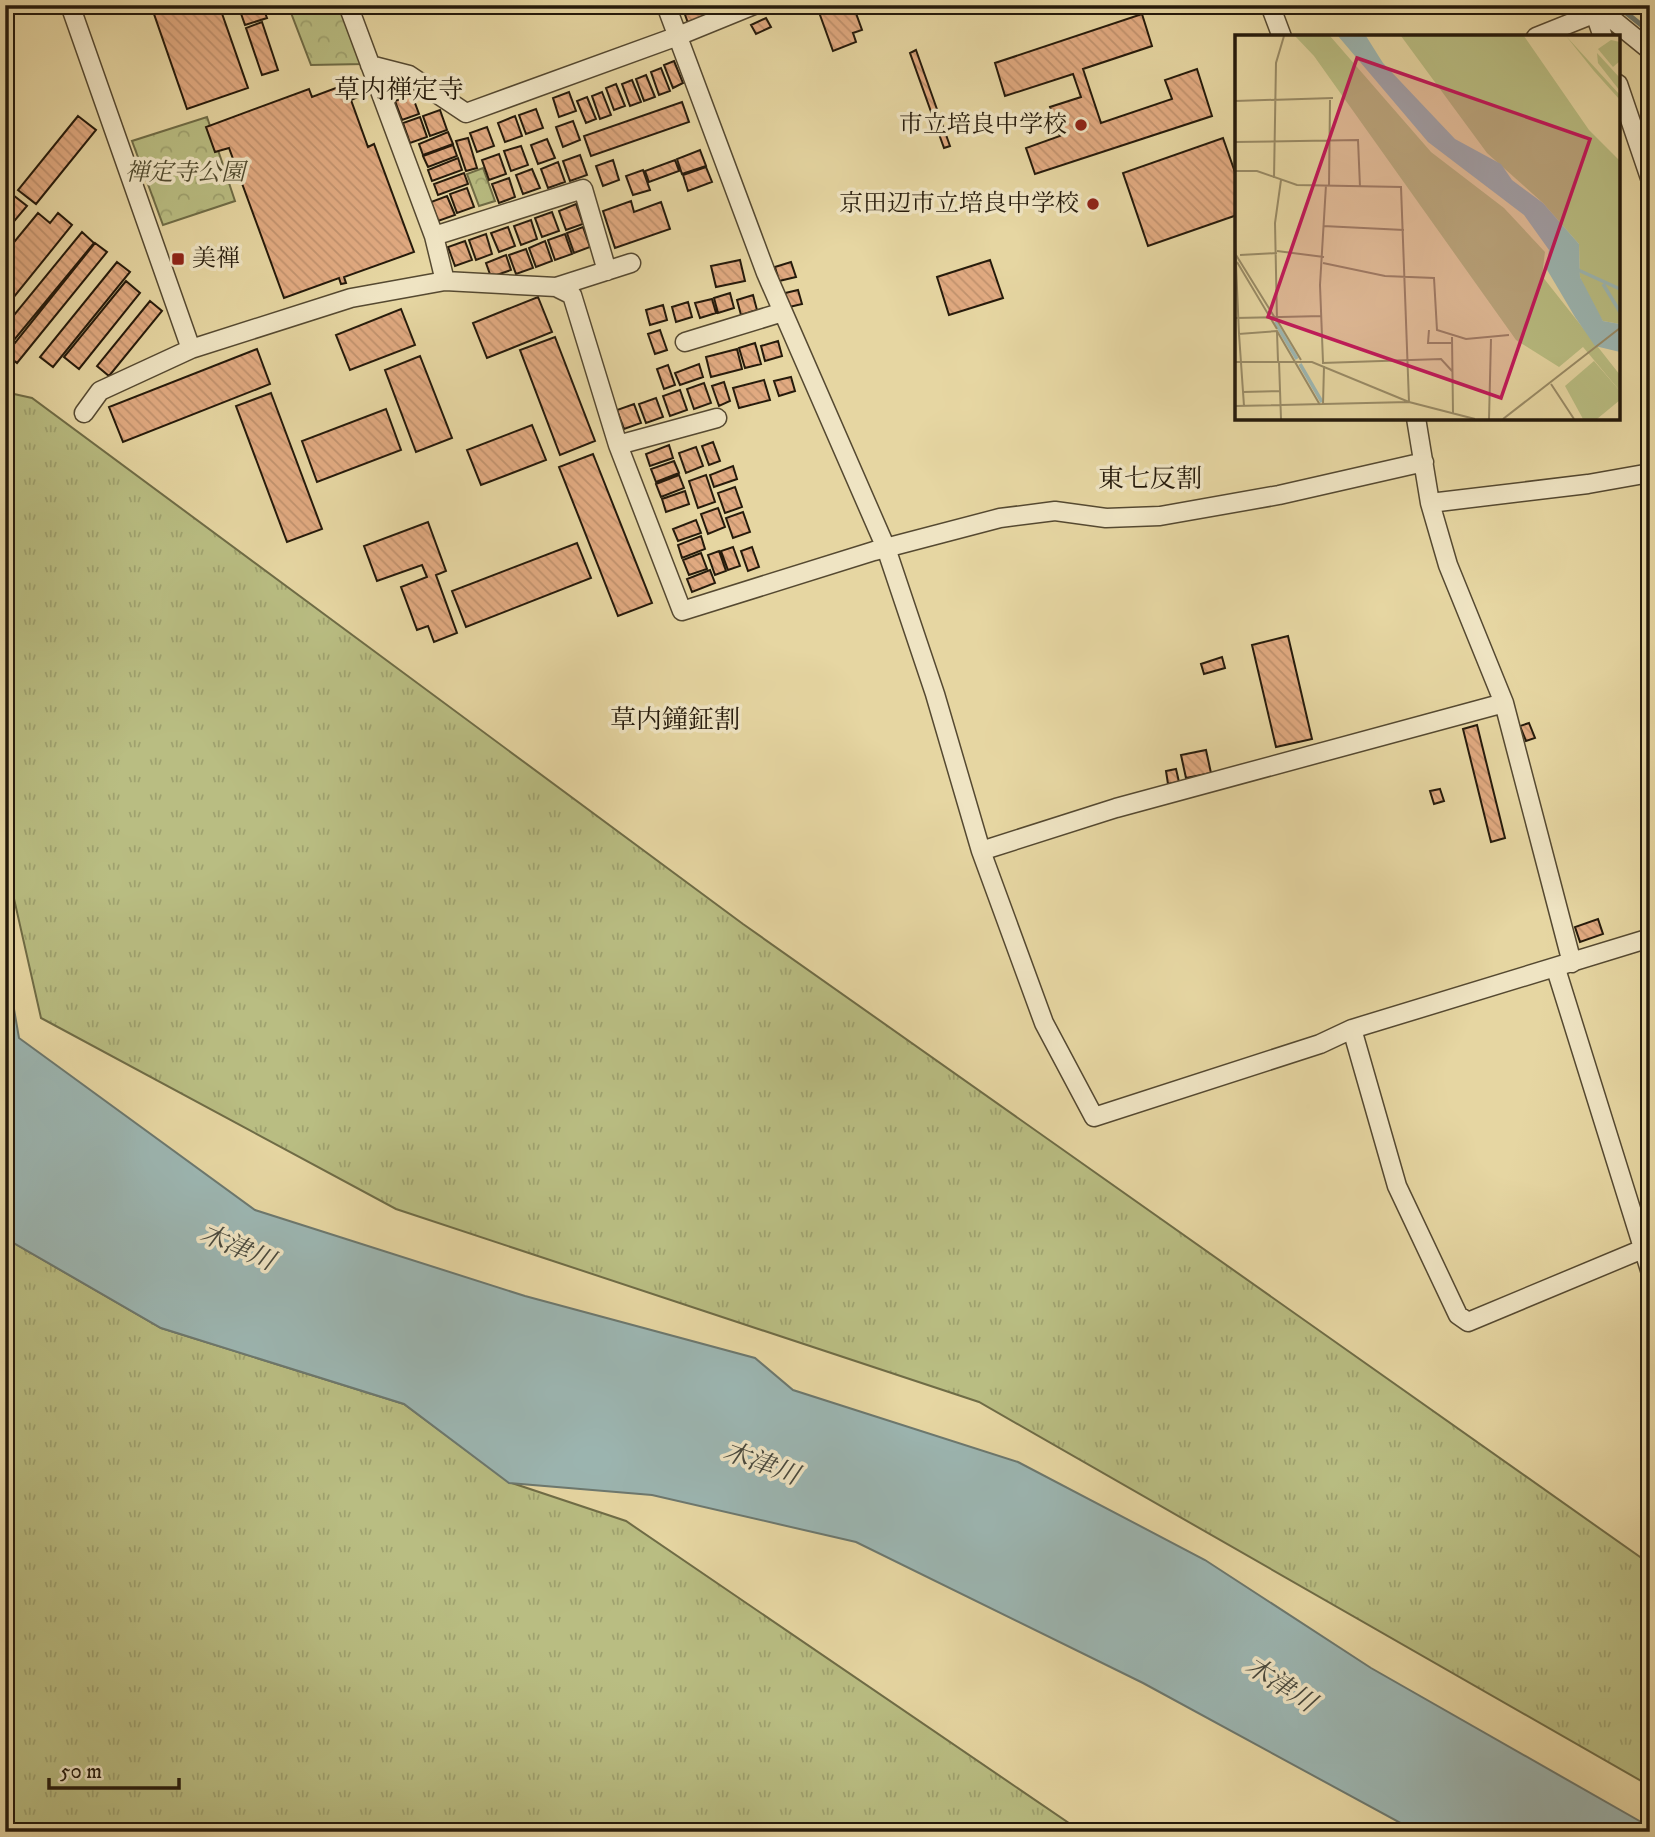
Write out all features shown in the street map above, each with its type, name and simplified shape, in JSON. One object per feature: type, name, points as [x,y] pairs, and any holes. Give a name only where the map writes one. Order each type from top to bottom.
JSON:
[{"type":"street","points":[[71,5],[191,349]]},
{"type":"street","points":[[348,5],[434,236],[445,281]]},
{"type":"street","points":[[666,5],[783,312],[886,548],[936,694],[981,851],[1044,1023],[1094,1116],[1308,1048],[1352,1029],[1564,966],[1650,937]]},
{"type":"street","points":[[370,65],[409,75],[466,113],[678,36],[754,5]]},
{"type":"street","points":[[1270,5],[1281,35]]},
{"type":"street","points":[[1645,5],[1650,10]]},
{"type":"street","points":[[1541,35],[1603,9]]},
{"type":"street","points":[[1602,35],[1603,9]]},
{"type":"street","points":[[1603,9],[1650,50]]},
{"type":"street","points":[[1620,90],[1650,178]]},
{"type":"street","points":[[434,236],[583,189],[607,271]]},
{"type":"street","points":[[84,414],[100,391],[191,349],[351,299],[445,281],[556,287],[631,262]]},
{"type":"street","points":[[556,287],[572,295],[618,445],[682,611],[886,548],[1000,518],[1055,511],[1106,518],[1160,516],[1279,495],[1424,462]]},
{"type":"street","points":[[685,342],[783,312]]},
{"type":"street","points":[[618,445],[717,418]]},
{"type":"street","points":[[1416,420],[1430,503],[1448,565],[1504,703],[1564,966],[1646,1247],[1650,1270]]},
{"type":"street","points":[[1430,503],[1588,484],[1650,473]]},
{"type":"street","points":[[981,851],[1116,808],[1504,703]]},
{"type":"street","points":[[1352,1029],[1397,1186],[1458,1315],[1468,1322],[1646,1247]]},
{"type":"green space","points":[[288,5],[341,5],[363,64],[311,65]]},
{"type":"green space","name":"禅定寺公園","points":[[207,117],[235,201],[163,225],[132,141]]},
{"type":"green space","points":[[483,168],[495,201],[479,206],[467,174]]},
{"type":"green space","points":[[5,392],[32,398],[743,924],[1650,1564],[1650,1786],[979,1402],[396,1209],[41,1018],[5,859]]},
{"type":"green space","points":[[5,1238],[161,1328],[404,1404],[509,1482],[626,1521],[1082,1832],[5,1832]]},
{"type":"water","name":"木津川","points":[[5,957],[19,1038],[255,1210],[525,1296],[755,1358],[793,1390],[1018,1462],[1205,1560],[1371,1668],[1650,1827],[1650,1832],[1417,1832],[1143,1683],[856,1542],[652,1495],[509,1483],[404,1404],[161,1328],[5,1238]]},
{"type":"building","points":[[179,5],[219,5],[248,88],[187,109],[154,14]]},
{"type":"building","points":[[238,5],[262,5],[267,18],[245,25]]},
{"type":"building","points":[[704,5],[707,15],[688,23],[683,9]]},
{"type":"building","points":[[838,5],[840,9],[853,5],[862,30],[853,33],[856,42],[833,51],[820,15]]},
{"type":"building","points":[[1142,14],[1152,46],[1083,69],[1101,123],[1172,99],[1165,80],[1197,69],[1212,116],[1035,174],[1026,148],[1060,136],[1050,107],[1081,97],[1073,74],[1005,96],[995,63]]},
{"type":"building","points":[[766,18],[771,27],[756,34],[751,25]]},
{"type":"building","points":[[262,22],[278,70],[262,75],[246,28]]},
{"type":"building","points":[[916,50],[950,146],[944,148],[910,53]]},
{"type":"building","points":[[674,61],[683,83],[673,88],[664,65]]},
{"type":"building","points":[[661,68],[670,91],[659,95],[651,72]]},
{"type":"building","points":[[646,75],[655,97],[644,101],[636,79]]},
{"type":"building","points":[[632,80],[641,102],[630,106],[622,84]]},
{"type":"building","points":[[352,82],[358,97],[351,100],[368,147],[374,144],[414,252],[344,277],[346,283],[341,284],[339,278],[284,298],[229,148],[215,152],[206,127],[309,89],[312,97]]},
{"type":"building","points":[[616,84],[625,106],[614,110],[606,88]]},
{"type":"building","points":[[569,92],[576,111],[559,117],[553,98]]},
{"type":"building","points":[[602,92],[611,115],[600,119],[592,96]]},
{"type":"building","points":[[412,95],[419,114],[402,120],[395,101]]},
{"type":"building","points":[[587,97],[596,119],[586,123],[577,101]]},
{"type":"building","points":[[682,102],[689,122],[591,156],[584,136]]},
{"type":"building","points":[[536,109],[543,128],[526,134],[519,115]]},
{"type":"building","points":[[440,110],[447,130],[430,136],[423,116]]},
{"type":"building","points":[[78,116],[96,130],[36,204],[18,190]]},
{"type":"building","points":[[515,116],[522,136],[505,142],[498,123]]},
{"type":"building","points":[[420,117],[427,137],[410,143],[403,123]]},
{"type":"building","points":[[573,121],[580,140],[563,147],[556,127]]},
{"type":"building","points":[[487,127],[494,146],[477,152],[470,133]]},
{"type":"building","points":[[448,132],[453,144],[423,155],[419,144]]},
{"type":"building","points":[[468,138],[477,168],[466,171],[456,141]]},
{"type":"building","points":[[1223,138],[1235,172],[1235,216],[1148,246],[1123,173]]},
{"type":"building","points":[[547,139],[555,158],[538,164],[531,145]]},
{"type":"building","points":[[453,145],[457,156],[428,167],[423,156]]},
{"type":"building","points":[[521,146],[528,165],[511,171],[504,151]]},
{"type":"building","points":[[700,150],[706,166],[682,174],[677,159]]},
{"type":"building","points":[[499,154],[506,174],[489,180],[482,160]]},
{"type":"building","points":[[580,155],[587,175],[570,181],[563,161]]},
{"type":"building","points":[[458,158],[462,170],[432,181],[428,170]]},
{"type":"building","points":[[613,160],[619,180],[603,186],[596,166]]},
{"type":"building","points":[[675,160],[679,171],[649,182],[645,171]]},
{"type":"building","points":[[558,162],[565,182],[548,188],[541,169]]},
{"type":"building","points":[[706,167],[712,182],[688,191],[683,175]]},
{"type":"building","points":[[532,169],[540,188],[523,194],[516,175]]},
{"type":"building","points":[[643,170],[650,190],[633,195],[626,176]]},
{"type":"building","points":[[464,173],[468,184],[438,195],[434,184]]},
{"type":"building","points":[[509,178],[515,197],[499,203],[492,184]]},
{"type":"building","points":[[467,188],[474,207],[457,213],[450,194]]},
{"type":"building","points":[[13,195],[27,206],[5,232],[5,205]]},
{"type":"building","points":[[447,196],[455,215],[438,221],[431,202]]},
{"type":"building","points":[[631,201],[634,212],[661,202],[670,229],[615,248],[603,211]]},
{"type":"building","points":[[576,204],[583,224],[566,230],[559,211]]},
{"type":"building","points":[[552,212],[559,231],[542,237],[535,218]]},
{"type":"building","points":[[38,213],[50,223],[58,213],[72,225],[5,308],[5,253]]},
{"type":"building","points":[[531,220],[537,239],[521,245],[514,226]]},
{"type":"building","points":[[508,227],[515,246],[499,252],[491,233]]},
{"type":"building","points":[[583,227],[590,247],[574,253],[567,233]]},
{"type":"building","points":[[82,232],[94,243],[5,351],[5,326]]},
{"type":"building","points":[[486,234],[492,254],[476,260],[469,240]]},
{"type":"building","points":[[565,234],[572,254],[555,260],[548,240]]},
{"type":"building","points":[[465,241],[472,260],[455,266],[448,247]]},
{"type":"building","points":[[545,241],[552,261],[536,267],[529,248]]},
{"type":"building","points":[[95,243],[107,252],[17,363],[6,354]]},
{"type":"building","points":[[526,249],[533,268],[516,274],[509,255]]},
{"type":"building","points":[[506,255],[511,270],[491,277],[486,263]]},
{"type":"building","points":[[740,260],[745,281],[716,287],[711,266]]},
{"type":"building","points":[[990,260],[1003,298],[949,315],[937,277]]},
{"type":"building","points":[[117,262],[130,272],[53,367],[40,357]]},
{"type":"building","points":[[791,262],[796,277],[779,281],[775,267]]},
{"type":"building","points":[[126,281],[140,293],[79,369],[64,357]]},
{"type":"building","points":[[798,290],[802,304],[785,308],[781,294]]},
{"type":"building","points":[[730,293],[734,308],[718,313],[714,298]]},
{"type":"building","points":[[753,295],[757,310],[741,315],[737,300]]},
{"type":"building","points":[[538,297],[552,332],[487,358],[473,323]]},
{"type":"building","points":[[712,299],[716,313],[700,318],[695,303]]},
{"type":"building","points":[[150,301],[162,311],[109,376],[97,366]]},
{"type":"building","points":[[688,302],[692,317],[676,322],[672,307]]},
{"type":"building","points":[[663,305],[667,320],[650,325],[646,310]]},
{"type":"building","points":[[401,309],[415,345],[350,370],[336,335]]},
{"type":"building","points":[[660,330],[667,350],[655,354],[648,334]]},
{"type":"building","points":[[555,337],[595,441],[560,455],[520,350]]},
{"type":"building","points":[[778,341],[782,356],[765,361],[761,346]]},
{"type":"building","points":[[755,343],[761,364],[745,368],[739,348]]},
{"type":"building","points":[[257,349],[270,384],[123,442],[109,407]]},
{"type":"building","points":[[737,349],[742,369],[711,377],[706,357]]},
{"type":"building","points":[[420,356],[452,438],[416,452],[385,370]]},
{"type":"building","points":[[699,364],[703,377],[680,385],[675,373]]},
{"type":"building","points":[[668,365],[675,385],[664,389],[657,369]]},
{"type":"building","points":[[791,377],[795,391],[779,396],[774,381]]},
{"type":"building","points":[[764,380],[770,400],[739,408],[733,388]]},
{"type":"building","points":[[724,382],[730,401],[719,406],[712,386]]},
{"type":"building","points":[[704,383],[711,403],[694,409],[687,389]]},
{"type":"building","points":[[680,390],[687,410],[670,416],[663,396]]},
{"type":"building","points":[[271,393],[322,529],[287,542],[236,406]]},
{"type":"building","points":[[656,398],[663,417],[646,423],[639,404]]},
{"type":"building","points":[[634,404],[641,423],[624,429],[617,410]]},
{"type":"building","points":[[386,409],[401,450],[317,482],[302,441]]},
{"type":"building","points":[[532,425],[546,460],[481,485],[467,450]]},
{"type":"building","points":[[713,442],[720,461],[709,465],[702,446]]},
{"type":"building","points":[[669,445],[673,458],[650,466],[646,454]]},
{"type":"building","points":[[696,447],[703,466],[686,473],[679,453]]},
{"type":"building","points":[[593,454],[652,603],[618,616],[559,467]]},
{"type":"building","points":[[674,461],[679,473],[656,482],[651,469]]},
{"type":"building","points":[[733,466],[737,479],[714,487],[710,475]]},
{"type":"building","points":[[679,475],[684,488],[661,497],[656,484]]},
{"type":"building","points":[[706,475],[715,502],[698,508],[689,481]]},
{"type":"building","points":[[735,487],[742,507],[725,513],[718,493]]},
{"type":"building","points":[[685,491],[689,504],[666,512],[662,499]]},
{"type":"building","points":[[718,508],[725,527],[708,534],[701,514]]},
{"type":"building","points":[[743,512],[750,532],[733,538],[726,518]]},
{"type":"building","points":[[696,520],[701,533],[678,541],[673,529]]},
{"type":"building","points":[[428,522],[446,571],[436,575],[457,633],[434,642],[428,626],[417,630],[401,587],[427,577],[422,565],[377,581],[364,546]]},
{"type":"building","points":[[701,536],[705,549],[682,558],[678,545]]},
{"type":"building","points":[[577,543],[591,578],[466,627],[452,591]]},
{"type":"building","points":[[733,547],[740,566],[728,570],[721,551]]},
{"type":"building","points":[[752,547],[759,567],[748,571],[741,551]]},
{"type":"building","points":[[719,551],[726,571],[715,575],[708,555]]},
{"type":"building","points":[[701,553],[707,569],[689,575],[683,560]]},
{"type":"building","points":[[710,570],[715,583],[692,592],[687,579]]},
{"type":"building","points":[[1288,636],[1312,739],[1276,747],[1252,645]]},
{"type":"building","points":[[1222,657],[1225,668],[1204,674],[1201,664]]},
{"type":"building","points":[[1529,723],[1535,738],[1526,741],[1520,726]]},
{"type":"building","points":[[1477,725],[1505,838],[1491,842],[1463,729]]},
{"type":"building","points":[[1206,750],[1211,773],[1186,778],[1181,755]]},
{"type":"building","points":[[1176,769],[1179,782],[1168,784],[1166,771]]},
{"type":"building","points":[[1440,789],[1444,801],[1434,804],[1430,791]]},
{"type":"building","points":[[1598,919],[1603,934],[1580,942],[1575,927]]},
{"type":"waterway","points":[[1619,7],[1650,32]]},
{"type":"place","name":"市立培良中学校","points":[[1081,125]]},
{"type":"place","name":"京田辺市立培良中学校","points":[[1093,204]]},
{"type":"place","name":"美禅","points":[[178,259]]},
{"type":"district","name":"草内禅定寺","points":[[399,90]]},
{"type":"district","name":"東七反割","points":[[1150,479]]},
{"type":"district","name":"草内鐘鉦割","points":[[675,720]]}]
